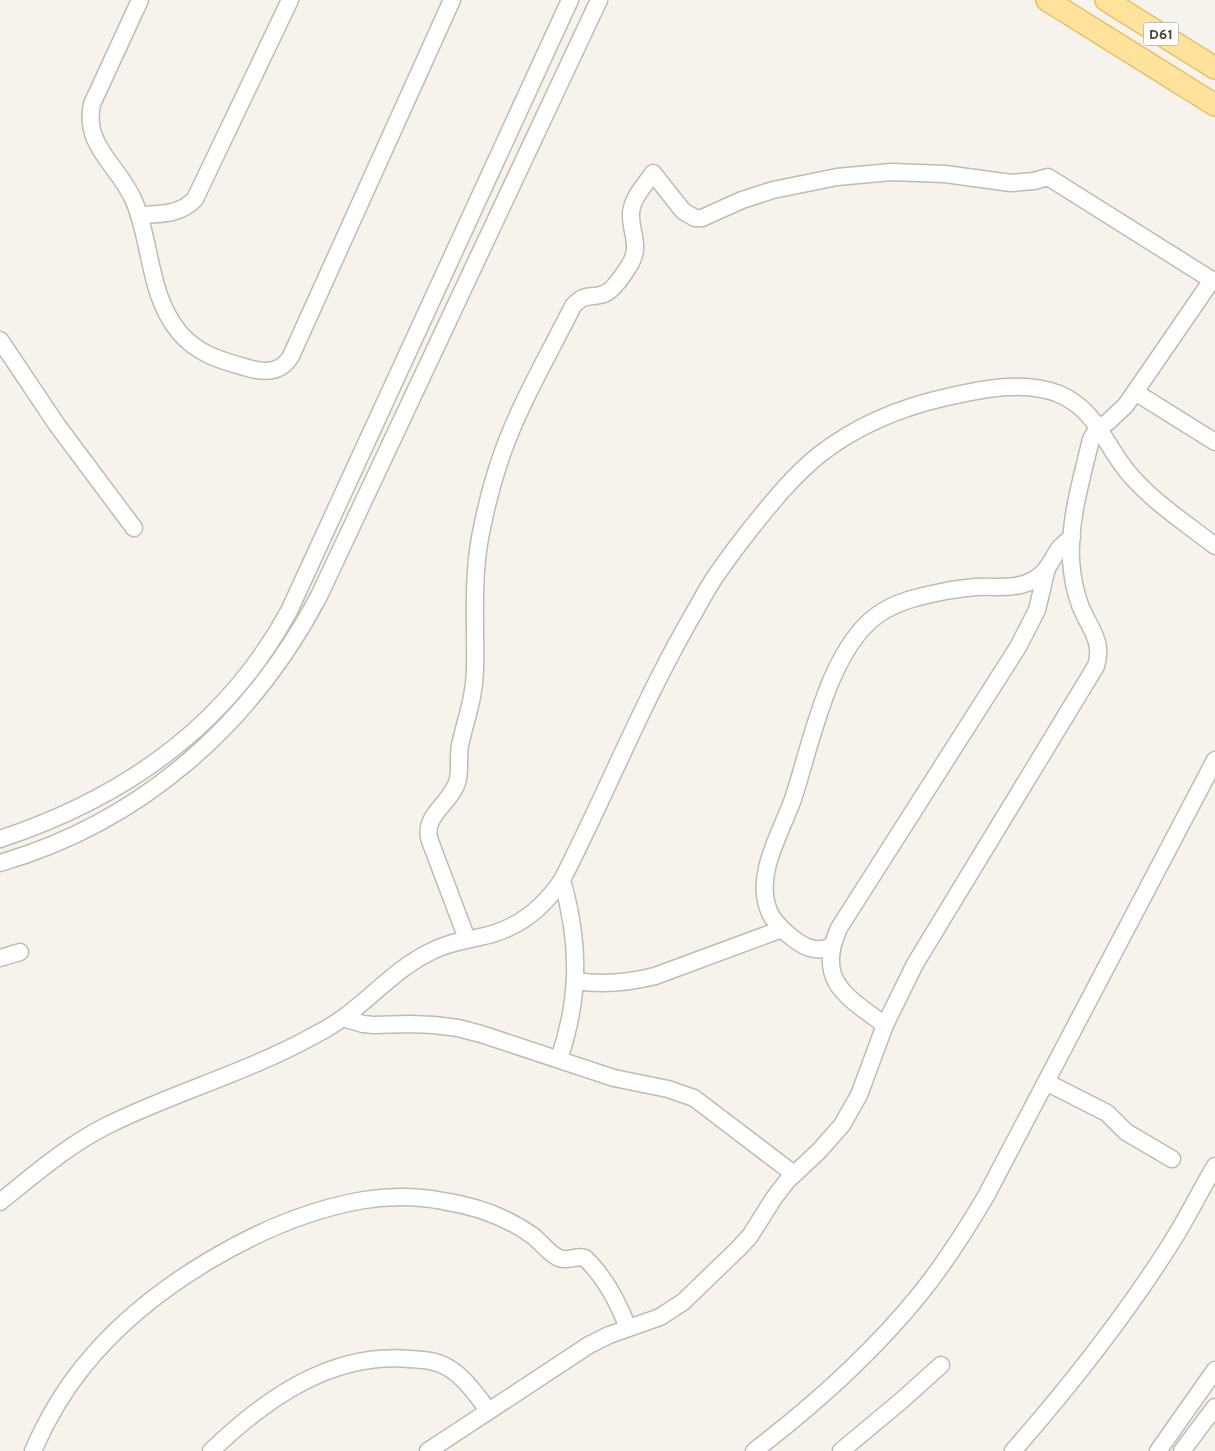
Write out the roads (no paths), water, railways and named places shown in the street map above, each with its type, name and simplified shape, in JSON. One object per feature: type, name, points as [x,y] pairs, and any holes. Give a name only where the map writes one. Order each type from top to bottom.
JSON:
[{"type":"main road","points":[[1047,0],[1215,105]]},
{"type":"main road","name":"D61","points":[[1106,0],[1215,68]]},
{"type":"street","points":[[140,0],[92,104],[90,121],[97,145],[124,182],[140,215],[149,248],[157,294],[164,309],[180,333],[198,349],[216,359],[265,372],[284,365],[291,356],[452,0]]},
{"type":"street","points":[[140,215],[176,212],[189,205],[195,199],[290,0]]},
{"type":"street","points":[[0,839],[39,825],[87,803],[133,778],[157,761],[186,740],[218,710],[253,669],[266,650],[289,611],[570,0]]},
{"type":"street","points":[[0,863],[82,831],[136,801],[160,785],[191,760],[227,726],[287,652],[319,596],[599,0]]},
{"type":"street","points":[[428,1451],[589,1345],[628,1328],[660,1317],[683,1302],[729,1259],[750,1236],[774,1198],[794,1174],[831,1139],[851,1111],[866,1079],[885,1025],[915,964],[1096,666],[1099,644],[1076,591],[1071,558],[1074,516],[1091,439],[1098,428],[1117,414],[1135,392],[1213,281],[1048,177],[1034,181],[1012,182],[945,174],[918,173],[873,173],[837,177],[773,190],[742,200],[702,218],[694,218],[683,211],[653,173],[635,199],[632,207],[631,220],[636,244],[630,265],[612,289],[599,295],[584,297],[573,306],[515,422],[501,457],[486,512],[474,590],[474,692],[461,743],[456,786],[450,797],[431,818],[428,830],[430,841],[467,939]]},
{"type":"street","points":[[0,340],[57,425],[134,528]]},
{"type":"street","points":[[0,1202],[69,1148],[108,1125],[295,1045],[343,1018],[418,958],[442,946],[493,934],[520,922],[544,904],[562,880],[668,659],[710,585],[773,500],[805,466],[842,439],[888,415],[938,398],[991,389],[1034,388],[1061,395],[1084,410],[1094,420],[1118,461],[1143,489],[1215,546]]},
{"type":"street","points":[[1135,392],[1215,442]]},
{"type":"street","points":[[832,946],[820,950],[810,948],[782,929],[774,922],[767,907],[764,888],[768,866],[788,814],[815,724],[843,656],[857,634],[881,612],[911,599],[951,590],[1022,584],[1037,578],[1047,568],[1058,550],[1072,537]]},
{"type":"street","points":[[885,1025],[848,998],[842,991],[833,974],[831,963],[832,946],[839,928],[1018,648],[1036,610],[1047,568]]},
{"type":"street","points":[[754,1451],[804,1410],[868,1351],[920,1294],[966,1230],[990,1188],[1215,760]]},
{"type":"street","points":[[559,1059],[570,1021],[576,981],[572,920],[562,880]]},
{"type":"street","points":[[576,981],[608,983],[640,980],[782,929]]},
{"type":"street","points":[[0,958],[20,952]]},
{"type":"street","points":[[343,1018],[374,1026],[409,1024],[458,1028],[614,1078],[668,1089],[694,1098],[794,1174]]},
{"type":"street","points":[[1046,1082],[1102,1110],[1126,1132],[1172,1159]]},
{"type":"street","points":[[1013,1451],[1075,1378],[1139,1292],[1169,1247],[1215,1166]]},
{"type":"street","points":[[33,1451],[52,1412],[83,1366],[121,1327],[159,1296],[190,1273],[241,1244],[300,1218],[363,1200],[398,1197],[444,1201],[488,1212],[509,1221],[533,1236],[557,1258],[565,1260],[574,1257],[585,1258],[615,1298],[628,1328]]},
{"type":"street","points":[[211,1451],[246,1419],[287,1391],[326,1371],[362,1361],[402,1358],[439,1363],[461,1377],[489,1411]]},
{"type":"street","points":[[840,1451],[902,1401],[941,1365]]},
{"type":"street","points":[[1158,1451],[1215,1370]]},
{"type":"street","points":[[1182,1451],[1215,1407]]}]
